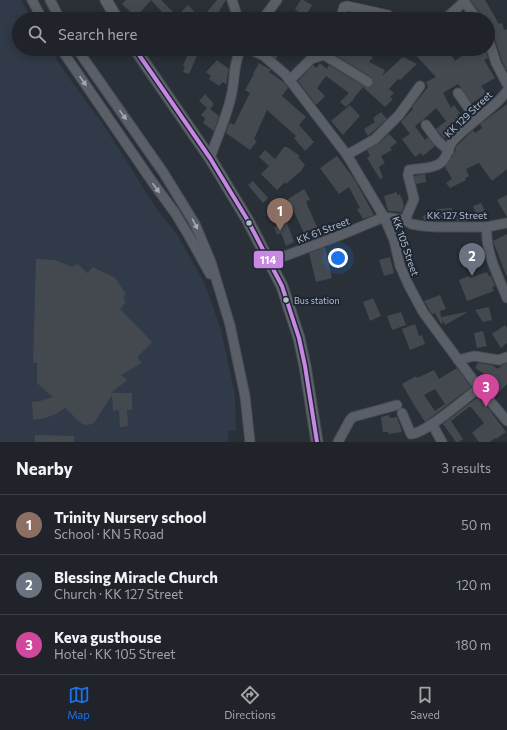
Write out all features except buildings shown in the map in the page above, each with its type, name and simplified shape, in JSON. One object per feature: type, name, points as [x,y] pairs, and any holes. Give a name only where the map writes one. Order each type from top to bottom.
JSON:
[{"type":"main road","points":[[106,0],[113,12]]},
{"type":"main road","points":[[140,56],[210,158],[247,219],[282,286],[299,338],[317,442]]},
{"type":"street","points":[[32,0],[38,12]]},
{"type":"street","points":[[50,0],[56,12]]},
{"type":"street","points":[[232,0],[236,12]]},
{"type":"street","points":[[268,12],[277,0]]},
{"type":"street","points":[[452,12],[464,1],[472,12]]},
{"type":"street","points":[[342,12],[346,6],[374,12]]},
{"type":"street","points":[[66,56],[175,214],[205,263],[221,297]]},
{"type":"street","points":[[82,56],[163,172],[195,224],[211,262],[230,325],[245,396],[250,442]]},
{"type":"street","points":[[210,158],[228,111],[236,65],[239,56]]},
{"type":"street","name":"KK 105 Street","points":[[264,56],[290,80],[347,155],[384,217],[394,240],[400,266],[412,292],[432,326],[479,388],[507,420]]},
{"type":"street","points":[[290,80],[311,59],[318,56]]},
{"type":"street","points":[[332,56],[368,82]]},
{"type":"street","points":[[494,56],[507,84]]},
{"type":"street","points":[[347,155],[376,139],[399,115],[420,86]]},
{"type":"street","name":"KK 129 Street","points":[[405,220],[414,199],[408,175],[409,170],[432,167],[440,164],[446,158],[450,145],[453,141],[476,119],[494,105],[507,91]]},
{"type":"street","points":[[458,92],[476,119]]},
{"type":"street","points":[[426,125],[437,140],[449,151]]},
{"type":"street","name":"KK 127 Street","points":[[384,217],[405,220],[411,224],[437,227],[487,227],[507,223]]},
{"type":"street","name":"KK 61 Street","points":[[270,262],[342,235],[384,217]]},
{"type":"street","points":[[487,227],[486,238],[488,249],[507,298]]},
{"type":"street","points":[[458,360],[474,356],[499,360],[507,357]]},
{"type":"street","points":[[402,413],[411,434],[415,434],[432,424],[479,388]]},
{"type":"street","points":[[338,442],[353,417],[397,405]]},
{"type":"street","points":[[432,424],[442,442]]},
{"type":"shaded area","points":[[0,0],[21,0],[28,12],[12,12],[12,56],[55,56],[66,74],[103,124],[156,208],[178,236],[205,284],[221,330],[235,395],[236,431],[228,431],[228,442],[0,442]]},
{"type":"transit line","name":"114","points":[[140,56],[210,158],[247,219],[282,286],[299,338],[317,442]]},
{"type":"place","name":"Trinity Nursery school","points":[[280,231]]},
{"type":"place","name":"Blessing Miracle Church","points":[[472,276]]},
{"type":"place","name":"Bus station","points":[[286,300]]},
{"type":"place","name":"Keva gusthouse","points":[[486,407]]}]
